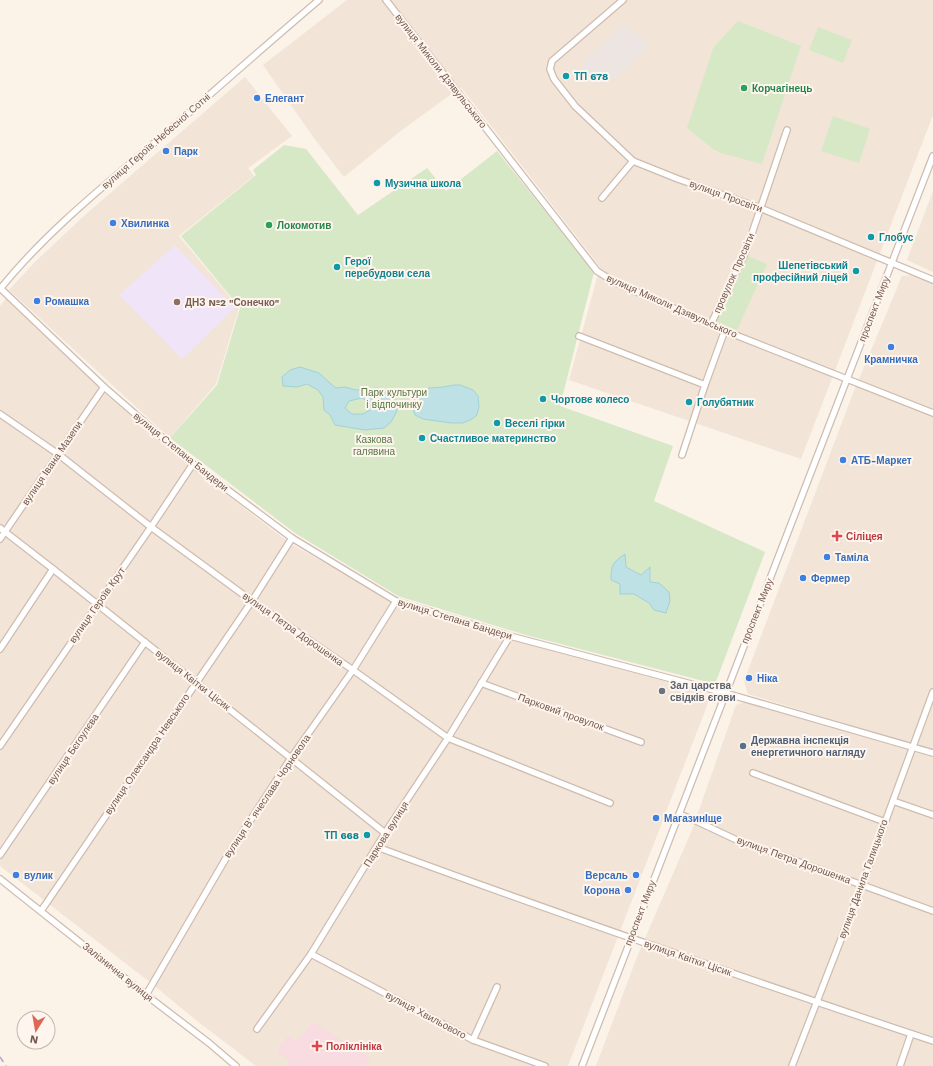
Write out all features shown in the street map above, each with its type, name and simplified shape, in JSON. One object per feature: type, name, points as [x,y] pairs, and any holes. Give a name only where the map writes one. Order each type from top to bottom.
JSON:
[{"type":"street","name":"вулиця Героїв Небесної Сотні","points":[[0,288],[29,255],[80,208],[318,0]]},
{"type":"street","name":"вулиця Миколи Дзявульського","points":[[386,0],[596,270],[614,282],[725,330],[933,413]]},
{"type":"street","name":"вулиця Просвіти","points":[[623,0],[552,61],[550,69],[554,79],[575,106],[634,161],[678,179],[760,208],[933,280]]},
{"type":"street","name":"провулок Просвіти","points":[[711,324],[746,252],[787,130]]},
{"type":"street","name":"проспект Миру","points":[[582,1066],[933,156]]},
{"type":"street","points":[[602,198],[634,161]]},
{"type":"street","name":"вулиця Степана Бандери","points":[[0,288],[104,386],[193,464],[292,538],[396,601],[510,636],[725,693],[933,753]]},
{"type":"street","points":[[682,455],[725,330]]},
{"type":"street","points":[[579,336],[705,385]]},
{"type":"street","name":"вулиця Івана Мазепи","points":[[0,539],[2,530],[58,454],[104,386]]},
{"type":"street","name":"вулиця Петра Дорошенка","points":[[0,414],[58,454],[151,527],[252,601],[353,670],[448,738],[610,803]]},
{"type":"street","name":"вулиця Героїв Крут","points":[[0,746],[98,605],[193,464]]},
{"type":"street","name":"вулиця Квітки Цісик","points":[[2,530],[385,833]]},
{"type":"street","name":"вулиця Олександра Невського","points":[[41,911],[252,601],[292,538]]},
{"type":"street","points":[[0,649],[53,569]]},
{"type":"street","name":"вулиця Вʼячеслава Чорновола","points":[[146,995],[229,853],[291,758],[353,670],[396,601]]},
{"type":"street","name":"Паркова вулиця","points":[[257,1029],[311,954],[385,833],[448,738],[510,636]]},
{"type":"street","name":"вулиця Бєгоулєва","points":[[0,855],[145,642]]},
{"type":"street","name":"Парковий провулок","points":[[482,683],[641,742]]},
{"type":"street","name":"вулиця Данила Галицького","points":[[792,1066],[862,885],[933,692]]},
{"type":"street","points":[[753,773],[885,822]]},
{"type":"street","points":[[893,801],[933,815]]},
{"type":"street","name":"вулиця Петра Дорошенка","points":[[679,814],[743,844],[780,855],[933,911]]},
{"type":"street","name":"вулиця Квітки Цісик","points":[[377,847],[631,939],[933,1041]]},
{"type":"street","name":"Залізнична вулиця","points":[[0,878],[236,1066]]},
{"type":"street","name":"вулиця Хвильового","points":[[311,954],[473,1040],[546,1066]]},
{"type":"street","points":[[473,1040],[497,987]]},
{"type":"street","points":[[900,1066],[911,1034]]},
{"type":"shaded area","points":[[347,0],[933,0],[933,115],[801,459],[569,380],[600,267],[461,87],[398,133],[344,177],[314,138],[263,65]]},
{"type":"shaded area","points":[[625,24],[649,45],[613,81],[610,77],[602,87],[581,69],[587,57]]},
{"type":"shaded area","points":[[245,77],[292,136],[248,168],[254,176],[179,236],[239,308],[216,384],[170,438],[9,290],[35,262],[85,215]]},
{"type":"shaded area","points":[[933,191],[933,272],[907,260]]},
{"type":"shaded area","name":"ДНЗ №2 \"Сонечко\"","points":[[175,245],[235,308],[182,359],[119,295]]},
{"type":"shaded area","points":[[912,275],[933,284],[933,750],[748,694],[744,681],[852,396],[902,276]]},
{"type":"shaded area","points":[[7,297],[103,392],[197,472],[291,544],[399,604],[513,640],[704,692],[710,698],[568,1066],[256,1066],[0,866],[0,306]]},
{"type":"shaded area","points":[[744,702],[933,757],[933,1066],[596,1066],[637,957],[692,830],[736,705]]},
{"type":"shaded area","name":"Поліклініка","points":[[312,1022],[370,1057],[364,1066],[287,1066],[290,1061],[277,1051],[288,1036],[295,1041],[303,1035]]},
{"type":"green space","name":"Корчагінець","points":[[738,21],[801,46],[762,164],[721,153],[713,149],[687,128],[713,48]]},
{"type":"green space","points":[[818,27],[852,40],[843,63],[809,50]]},
{"type":"green space","points":[[833,116],[870,129],[859,163],[821,151]]},
{"type":"green space","name":"Парк культури і відпочинку","points":[[284,145],[306,149],[358,215],[427,168],[446,191],[497,151],[594,272],[560,406],[673,446],[654,501],[765,552],[715,684],[526,635],[398,596],[295,533],[170,438],[217,385],[240,308],[181,236],[256,175],[253,170]]},
{"type":"green space","points":[[746,255],[767,264],[737,330],[717,322],[716,318]]},
{"type":"water","points":[[300,367],[319,373],[336,388],[345,387],[356,390],[378,388],[385,392],[391,390],[397,404],[397,411],[391,422],[384,428],[365,430],[335,425],[330,415],[324,410],[323,397],[318,390],[307,384],[297,387],[283,386],[282,377],[290,370]],"holes":[[[362,398],[370,403],[370,410],[363,414],[352,414],[345,408],[349,401]]]},
{"type":"water","points":[[460,385],[473,390],[478,396],[479,406],[477,415],[472,419],[463,423],[451,423],[423,419],[415,415],[413,404],[417,393],[429,388]]},
{"type":"water","points":[[625,554],[626,567],[641,575],[650,567],[650,582],[659,583],[669,592],[670,601],[666,613],[654,610],[649,603],[634,594],[620,594],[620,584],[611,580],[611,571],[615,562]]},
{"type":"railway","points":[[0,1057],[6,1066]]},
{"type":"place","name":"ТП 678","points":[[566,76]]},
{"type":"place","name":"Корчагінець","points":[[744,88]]},
{"type":"place","name":"Елегант","points":[[257,98]]},
{"type":"place","name":"Парк","points":[[166,151]]},
{"type":"place","name":"Музична школа","points":[[377,183]]},
{"type":"place","name":"Хвилинка","points":[[113,223]]},
{"type":"place","name":"Локомотив","points":[[269,225]]},
{"type":"place","name":"Глобус","points":[[871,237]]},
{"type":"place","name":"Герої перебудови села","points":[[337,267]]},
{"type":"place","name":"Шепетівський професійний ліцей","points":[[856,271]]},
{"type":"place","name":"Ромашка","points":[[37,301]]},
{"type":"place","name":"ДНЗ №2 \"Сонечко\"","points":[[177,302]]},
{"type":"place","name":"Крамничка","points":[[891,347]]},
{"type":"place","name":"Чортове колесо","points":[[543,399]]},
{"type":"place","name":"Голубятник","points":[[689,402]]},
{"type":"place","name":"Веселі гірки","points":[[497,423]]},
{"type":"place","name":"Счастливое материнство","points":[[422,438]]},
{"type":"place","name":"АТБ-Маркет","points":[[843,460]]},
{"type":"place","name":"Сіліцея","points":[[837,536]]},
{"type":"place","name":"Таміла","points":[[827,557]]},
{"type":"place","name":"Фермер","points":[[803,578]]},
{"type":"place","name":"Ніка","points":[[749,678]]},
{"type":"place","name":"Зал царства свідків єгови","points":[[662,691]]},
{"type":"place","name":"Державна інспекція енергетичного нагляду","points":[[743,746]]},
{"type":"place","name":"МагазинІще","points":[[656,818]]},
{"type":"place","name":"ТП 668","points":[[367,835]]},
{"type":"place","name":"вулик","points":[[16,875]]},
{"type":"place","name":"Версаль","points":[[636,875]]},
{"type":"place","name":"Корона","points":[[628,890]]},
{"type":"place","name":"Поліклініка","points":[[317,1046]]},
{"type":"park label","name":"Казкова галявина","points":[[374,444]]}]
